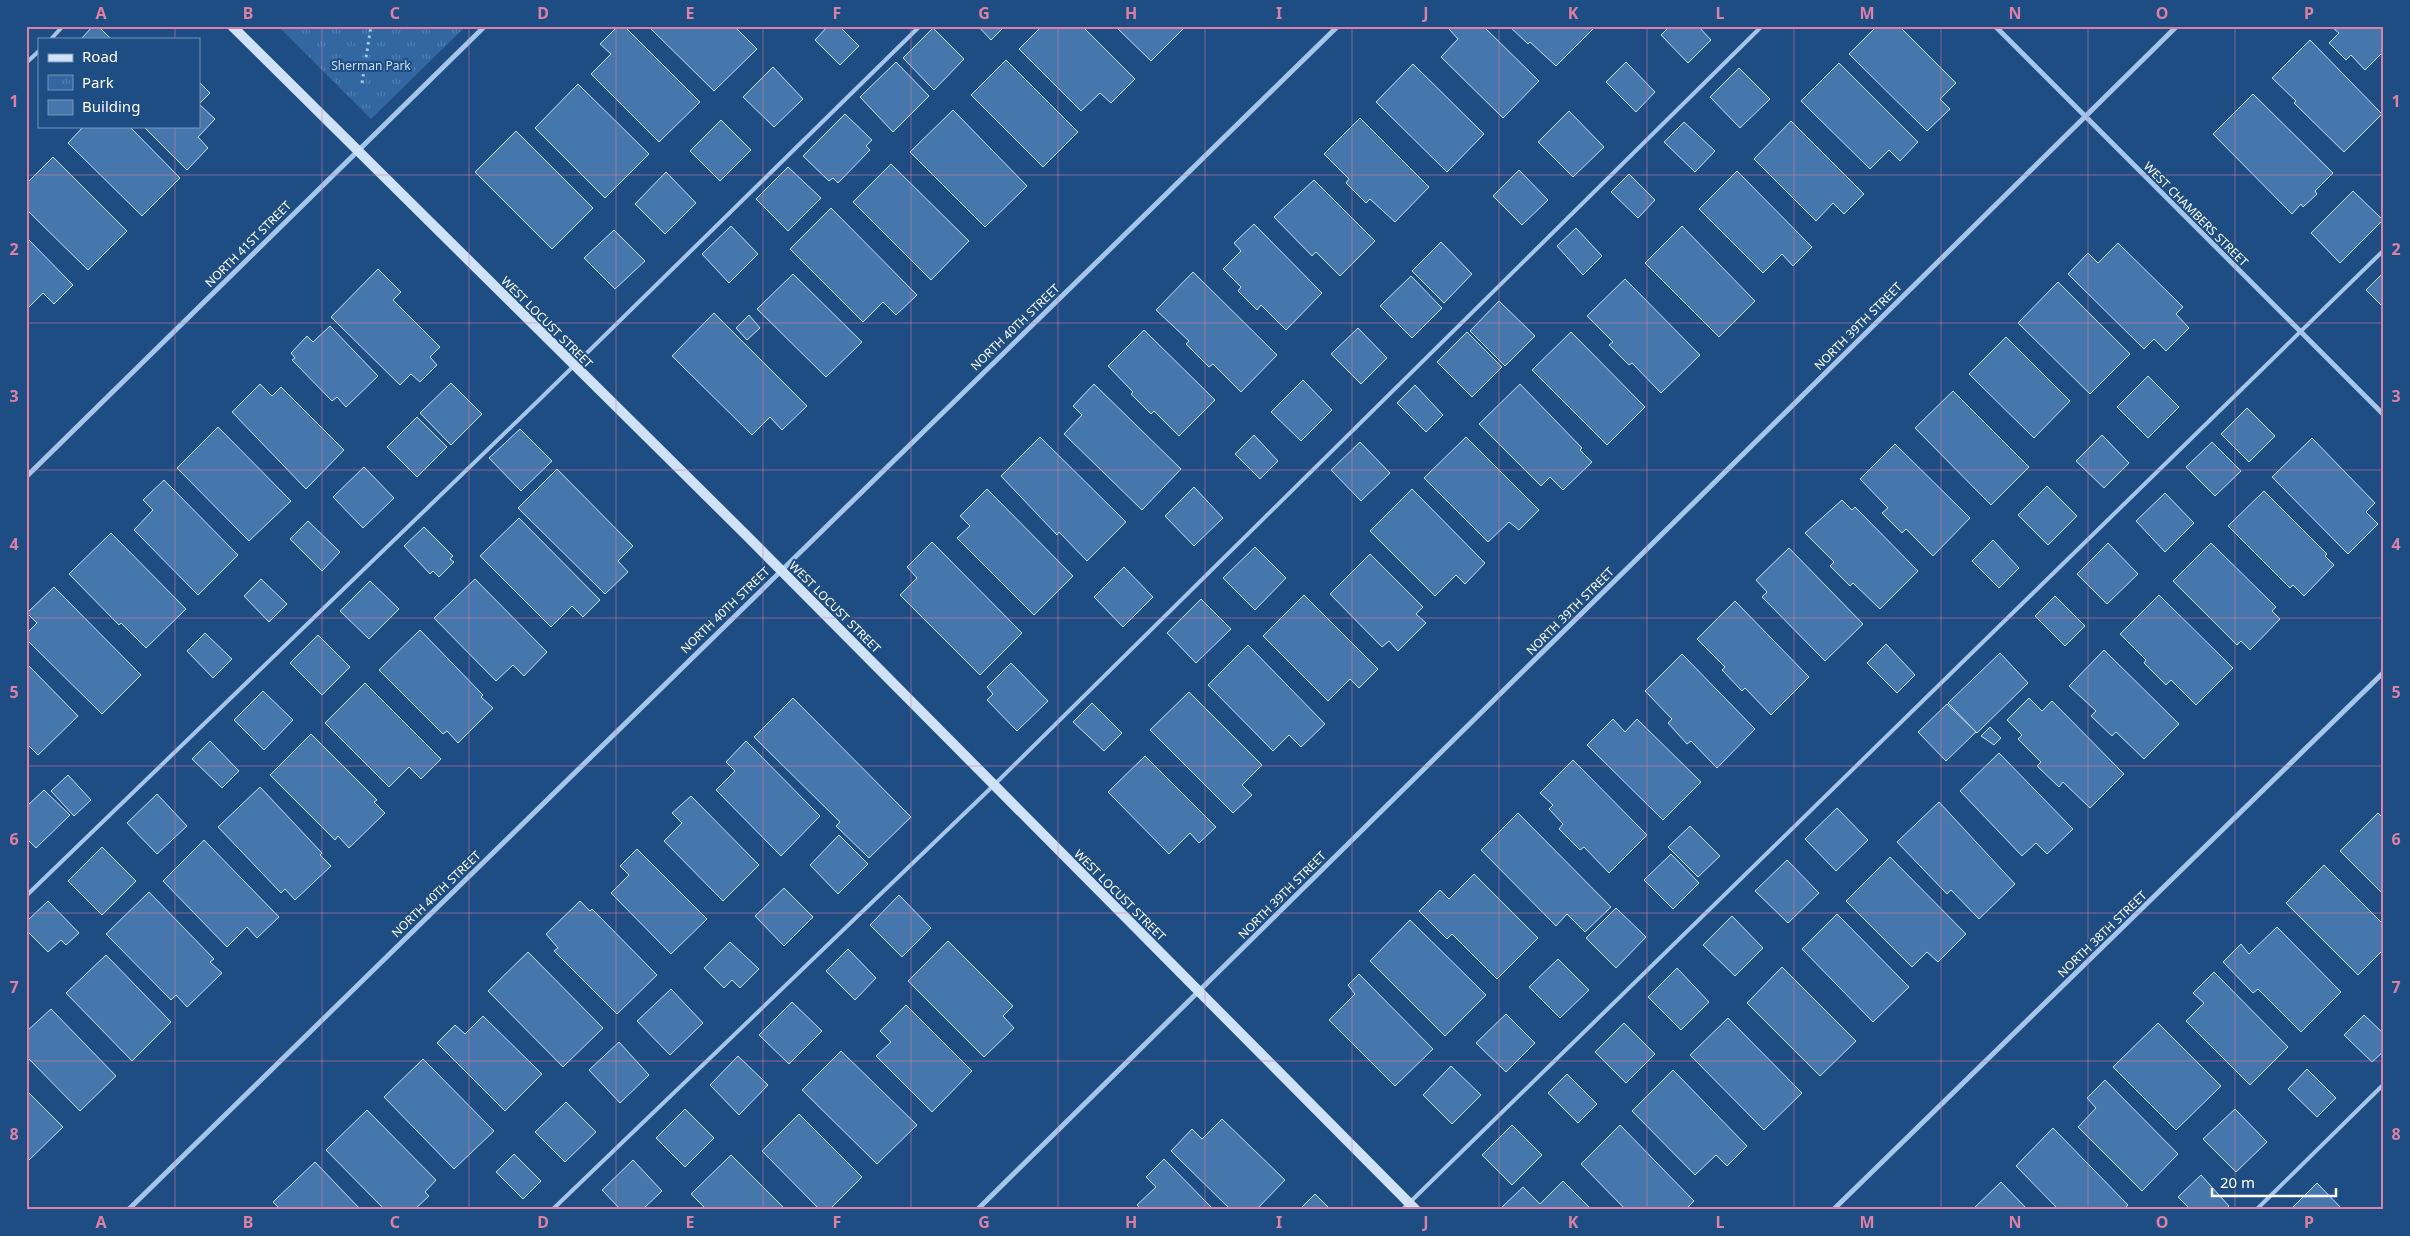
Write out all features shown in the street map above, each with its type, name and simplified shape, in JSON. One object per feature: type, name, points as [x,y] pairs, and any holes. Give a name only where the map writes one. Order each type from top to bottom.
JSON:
[{"type":"street","name":"WEST LOCUST STREET","points":[[232,26],[780,570],[1198,991],[1409,1207]]},
{"type":"street","name":"NORTH 41ST STREET","points":[[26,477],[485,26]]},
{"type":"street","name":"NORTH 40TH STREET","points":[[128,1210],[1338,26]]},
{"type":"street","name":"WEST CHAMBERS STREET","points":[[1995,26],[2384,415]]},
{"type":"street","name":"NORTH 39TH STREET","points":[[977,1210],[2177,26]]},
{"type":"street","name":"NORTH 38TH STREET","points":[[1833,1210],[2384,672]]},
{"type":"lane","points":[[52,38],[63,26]]},
{"type":"lane","points":[[26,896],[574,366],[920,26]]},
{"type":"lane","points":[[552,1210],[994,785],[1762,26]]},
{"type":"lane","points":[[26,63],[38,52]]},
{"type":"lane","points":[[1409,1207],[2384,250]]},
{"type":"lane","points":[[2256,1210],[2384,1084]]},
{"type":"path","points":[[362,83],[371,26]]},
{"type":"green space","name":"Sherman Park","points":[[278,26],[466,26],[371,119]]},
{"type":"building","points":[[93,26],[98,26],[110,38],[82,38]]},
{"type":"building","points":[[618,26],[624,26],[700,102],[659,142],[591,74],[611,54],[600,44]]},
{"type":"building","points":[[648,26],[734,26],[757,49],[714,91]]},
{"type":"building","points":[[828,26],[839,26],[859,46],[840,65],[815,40]]},
{"type":"building","points":[[978,26],[1005,26],[991,40]]},
{"type":"building","points":[[1042,26],[1082,26],[1135,79],[1111,103],[1100,93],[1081,111],[1019,49]]},
{"type":"building","points":[[1115,26],[1186,26],[1151,61]]},
{"type":"building","points":[[1452,26],[1483,26],[1539,81],[1503,118],[1441,57],[1458,39],[1449,29]]},
{"type":"building","points":[[1509,26],[1590,26],[1593,29],[1556,66]]},
{"type":"building","points":[[1670,26],[1698,26],[1711,40],[1688,63],[1661,35]]},
{"type":"building","points":[[1877,26],[1899,26],[1956,83],[1940,99],[1950,109],[1927,131],[1849,54]]},
{"type":"building","points":[[2335,26],[2384,26],[2384,51],[2365,70],[2351,55],[2346,60],[2329,43],[2339,33],[2333,28]]},
{"type":"building","points":[[933,28],[964,59],[934,90],[903,58]]},
{"type":"building","points":[[2310,40],[2382,114],[2344,152],[2294,103],[2296,101],[2272,78]]},
{"type":"building","points":[[1006,60],[1078,132],[1043,167],[971,95]]},
{"type":"building","points":[[896,62],[929,96],[893,132],[860,97]]},
{"type":"building","points":[[1626,62],[1655,92],[1636,112],[1606,82]]},
{"type":"building","points":[[1839,63],[1918,142],[1900,161],[1889,150],[1870,169],[1801,101]]},
{"type":"building","points":[[1413,64],[1484,134],[1447,172],[1376,102]]},
{"type":"building","points":[[773,67],[803,99],[774,127],[743,97]]},
{"type":"building","points":[[1739,68],[1770,99],[1740,128],[1710,97]]},
{"type":"building","points":[[200,83],[210,93],[200,103]]},
{"type":"building","points":[[578,84],[649,154],[605,198],[535,128]]},
{"type":"building","points":[[2253,94],[2333,173],[2315,191],[2317,194],[2303,207],[2301,204],[2292,214],[2213,134]]},
{"type":"building","points":[[200,105],[215,119],[198,137],[208,148],[187,170],[145,128],[200,128]]},
{"type":"building","points":[[953,110],[1027,186],[985,227],[910,152]]},
{"type":"building","points":[[1569,111],[1604,147],[1573,177],[1538,142]]},
{"type":"building","points":[[845,114],[872,140],[866,146],[870,150],[838,183],[833,178],[829,181],[803,156]]},
{"type":"building","points":[[1360,118],[1429,187],[1395,222],[1370,199],[1366,203],[1346,183],[1349,179],[1324,154]]},
{"type":"building","points":[[721,120],[751,150],[720,181],[690,151]]},
{"type":"building","points":[[1791,121],[1864,194],[1844,214],[1833,203],[1816,221],[1754,159]]},
{"type":"building","points":[[1684,122],[1715,151],[1695,172],[1664,142]]},
{"type":"building","points":[[82,128],[131,128],[180,178],[142,216],[68,143]]},
{"type":"building","points":[[516,131],[593,208],[552,249],[475,172]]},
{"type":"building","points":[[53,157],[127,231],[88,270],[26,209],[26,184]]},
{"type":"building","points":[[891,164],[969,241],[931,280],[853,202]]},
{"type":"building","points":[[788,167],[821,198],[788,231],[756,199]]},
{"type":"building","points":[[1519,170],[1548,200],[1522,225],[1493,196]]},
{"type":"building","points":[[1737,171],[1812,247],[1793,266],[1782,254],[1763,273],[1699,209]]},
{"type":"building","points":[[666,172],[696,203],[665,234],[635,204]]},
{"type":"building","points":[[1629,174],[1655,200],[1638,218],[1611,192]]},
{"type":"building","points":[[1314,180],[1375,241],[1340,276],[1316,252],[1312,256],[1274,217]]},
{"type":"building","points":[[2353,191],[2383,220],[2340,263],[2311,233]]},
{"type":"building","points":[[831,208],[917,295],[896,315],[883,302],[863,322],[790,249]]},
{"type":"building","points":[[1254,224],[1322,293],[1286,330],[1261,305],[1257,310],[1238,291],[1241,287],[1223,269],[1241,251],[1234,243]]},
{"type":"building","points":[[731,226],[758,254],[729,283],[702,254]]},
{"type":"building","points":[[1682,226],[1755,301],[1719,337],[1645,263]]},
{"type":"building","points":[[1576,228],[1602,256],[1583,275],[1557,246]]},
{"type":"building","points":[[614,230],[645,261],[615,289],[584,258]]},
{"type":"building","points":[[26,237],[73,285],[54,304],[43,293],[26,310]]},
{"type":"building","points":[[1441,242],[1472,274],[1444,303],[1412,271]]},
{"type":"building","points":[[2118,243],[2183,307],[2176,314],[2189,328],[2166,351],[2154,339],[2144,349],[2068,274],[2088,253],[2098,263]]},
{"type":"building","points":[[378,269],[401,292],[393,300],[440,347],[430,357],[437,365],[420,382],[411,374],[400,385],[331,317]]},
{"type":"building","points":[[1193,272],[1277,355],[1241,392],[1213,364],[1209,367],[1186,344],[1189,341],[1156,310]]},
{"type":"building","points":[[2384,272],[2384,308],[2366,290]]},
{"type":"building","points":[[793,274],[862,342],[826,377],[757,309]]},
{"type":"building","points":[[1411,276],[1442,308],[1412,338],[1380,306]]},
{"type":"building","points":[[1625,279],[1700,355],[1661,393],[1632,363],[1629,365],[1609,345],[1613,342],[1587,316]]},
{"type":"building","points":[[2058,282],[2130,354],[2090,394],[2018,323]]},
{"type":"building","points":[[1499,301],[1535,336],[1505,366],[1470,331]]},
{"type":"building","points":[[714,313],[807,406],[782,430],[770,417],[752,435],[672,356]]},
{"type":"building","points":[[749,315],[760,328],[747,340],[736,328]]},
{"type":"building","points":[[330,326],[378,376],[346,407],[337,397],[332,401],[292,360],[295,358],[291,353],[307,336],[313,342]]},
{"type":"building","points":[[1358,328],[1387,358],[1361,384],[1331,354]]},
{"type":"building","points":[[1144,330],[1215,400],[1179,436],[1154,411],[1151,414],[1131,394],[1133,392],[1108,366]]},
{"type":"building","points":[[1467,332],[1502,367],[1472,397],[1437,362]]},
{"type":"building","points":[[1571,332],[1645,407],[1607,445],[1532,370]]},
{"type":"building","points":[[2006,337],[2070,401],[2034,438],[1969,374]]},
{"type":"building","points":[[2148,376],[2179,407],[2148,438],[2117,407]]},
{"type":"building","points":[[1303,380],[1332,410],[1301,441],[1271,412]]},
{"type":"building","points":[[451,383],[482,414],[451,445],[420,413]]},
{"type":"building","points":[[260,384],[272,396],[281,387],[344,450],[306,489],[232,412]]},
{"type":"building","points":[[1094,384],[1181,469],[1142,510],[1064,434],[1082,415],[1073,406]]},
{"type":"building","points":[[1520,384],[1582,448],[1580,450],[1592,462],[1563,490],[1550,477],[1541,486],[1479,424]]},
{"type":"building","points":[[1415,385],[1443,415],[1426,432],[1397,403]]},
{"type":"building","points":[[1953,391],[2029,467],[1991,505],[1915,428]]},
{"type":"building","points":[[2247,408],[2275,436],[2249,462],[2221,434]]},
{"type":"building","points":[[417,417],[447,447],[417,477],[387,447]]},
{"type":"building","points":[[218,427],[291,501],[249,541],[177,468]]},
{"type":"building","points":[[520,429],[552,461],[521,491],[489,458]]},
{"type":"building","points":[[1254,435],[1278,461],[1260,479],[1235,454]]},
{"type":"building","points":[[2102,435],[2129,463],[2104,488],[2076,461]]},
{"type":"building","points":[[1040,437],[1126,522],[1087,561],[1059,532],[1057,535],[1001,476]]},
{"type":"building","points":[[1466,437],[1539,510],[1519,530],[1509,522],[1488,542],[1424,478]]},
{"type":"building","points":[[2312,438],[2375,503],[2366,512],[2378,524],[2348,554],[2272,477]]},
{"type":"building","points":[[1360,442],[1390,473],[1361,501],[1331,470]]},
{"type":"building","points":[[2212,442],[2241,471],[2215,496],[2186,467]]},
{"type":"building","points":[[1895,444],[1970,518],[1933,556],[1906,529],[1902,533],[1882,513],[1888,508],[1860,479]]},
{"type":"building","points":[[364,467],[394,498],[363,528],[333,497]]},
{"type":"building","points":[[557,469],[633,546],[618,561],[628,572],[605,594],[518,508]]},
{"type":"building","points":[[164,480],[238,555],[198,595],[134,530],[153,510],[143,500]]},
{"type":"building","points":[[2047,486],[2077,516],[2048,545],[2018,515]]},
{"type":"building","points":[[1194,487],[1223,518],[1194,546],[1165,516]]},
{"type":"building","points":[[987,489],[1073,576],[1034,615],[957,538],[970,526],[960,516]]},
{"type":"building","points":[[1412,489],[1485,563],[1465,584],[1456,575],[1435,596],[1370,531]]},
{"type":"building","points":[[2264,491],[2327,554],[2325,556],[2334,565],[2304,596],[2293,585],[2290,588],[2228,526]]},
{"type":"building","points":[[2165,493],[2194,523],[2165,552],[2136,521]]},
{"type":"building","points":[[1842,500],[1852,510],[1855,507],[1918,571],[1880,609],[1853,583],[1850,586],[1830,566],[1834,562],[1805,533]]},
{"type":"building","points":[[519,518],[600,600],[583,617],[572,606],[551,627],[480,556]]},
{"type":"building","points":[[308,521],[340,552],[322,571],[290,539]]},
{"type":"building","points":[[424,527],[453,556],[450,559],[454,562],[439,577],[433,571],[430,574],[404,546]]},
{"type":"building","points":[[111,533],[186,609],[146,648],[121,623],[119,625],[69,574]]},
{"type":"building","points":[[1993,540],[2019,568],[1999,588],[1972,561]]},
{"type":"building","points":[[932,542],[1022,633],[980,675],[900,595],[917,578],[907,567]]},
{"type":"building","points":[[2108,543],[2138,574],[2107,604],[2077,574]]},
{"type":"building","points":[[2211,543],[2276,607],[2272,611],[2280,619],[2250,650],[2241,641],[2237,645],[2173,581]]},
{"type":"building","points":[[1255,547],[1286,578],[1255,610],[1223,578]]},
{"type":"building","points":[[1789,548],[1863,624],[1825,661],[1762,597],[1767,592],[1756,580]]},
{"type":"building","points":[[1370,554],[1423,607],[1416,614],[1426,623],[1398,651],[1389,641],[1382,647],[1330,594]]},
{"type":"building","points":[[1124,567],[1153,597],[1123,627],[1094,597]]},
{"type":"building","points":[[261,579],[287,604],[269,622],[244,596]]},
{"type":"building","points":[[475,579],[547,652],[524,676],[513,665],[496,681],[434,618]]},
{"type":"building","points":[[370,581],[399,609],[369,639],[340,611]]},
{"type":"building","points":[[54,587],[141,675],[102,714],[26,639],[26,634],[37,623],[27,613]]},
{"type":"building","points":[[1304,595],[1378,669],[1359,688],[1350,679],[1328,701],[1263,636]]},
{"type":"building","points":[[2159,595],[2233,668],[2196,705],[2171,680],[2166,685],[2144,663],[2146,660],[2120,634]]},
{"type":"building","points":[[2055,596],[2085,626],[2065,646],[2035,616]]},
{"type":"building","points":[[1201,599],[1231,629],[1196,663],[1167,633]]},
{"type":"building","points":[[1735,601],[1809,677],[1771,715],[1745,688],[1742,691],[1722,670],[1725,667],[1697,639]]},
{"type":"building","points":[[420,630],[483,695],[481,697],[493,708],[458,743],[447,731],[443,734],[379,670]]},
{"type":"building","points":[[205,633],[232,659],[213,678],[187,651]]},
{"type":"building","points":[[318,635],[350,667],[322,695],[290,663]]},
{"type":"building","points":[[1886,644],[1915,675],[1897,693],[1867,663]]},
{"type":"building","points":[[1248,645],[1325,724],[1301,747],[1289,735],[1273,751],[1208,685]]},
{"type":"building","points":[[2104,650],[2179,724],[2144,759],[2116,732],[2112,736],[2091,716],[2096,711],[2069,686]]},
{"type":"building","points":[[2000,653],[2028,683],[1977,733],[1948,703]]},
{"type":"building","points":[[1682,654],[1755,729],[1717,768],[1691,741],[1687,744],[1668,723],[1672,719],[1645,691]]},
{"type":"building","points":[[26,663],[78,716],[38,755],[26,743]]},
{"type":"building","points":[[1011,663],[1048,701],[1017,731],[987,700],[993,694],[987,687]]},
{"type":"building","points":[[365,683],[441,759],[421,779],[409,767],[389,787],[325,723]]},
{"type":"building","points":[[263,691],[293,720],[264,750],[234,720]]},
{"type":"building","points":[[1189,692],[1262,765],[1242,785],[1252,795],[1233,813],[1150,730]]},
{"type":"building","points":[[793,698],[911,817],[869,858],[836,826],[840,822],[754,737]]},
{"type":"building","points":[[2029,698],[2042,711],[2052,701],[2124,774],[2090,808],[2063,782],[2059,787],[2037,766],[2041,762],[2018,739],[2022,735],[2007,720]]},
{"type":"building","points":[[1092,703],[1122,733],[1104,751],[1073,722]]},
{"type":"building","points":[[1947,704],[1976,732],[1946,761],[1918,732]]},
{"type":"building","points":[[1613,719],[1625,732],[1637,719],[1701,782],[1663,820],[1587,745]]},
{"type":"building","points":[[1990,727],[2001,738],[1994,745],[1981,736]]},
{"type":"building","points":[[311,734],[377,800],[374,802],[385,813],[349,848],[338,836],[335,840],[270,775]]},
{"type":"building","points":[[210,741],[239,771],[222,788],[192,759]]},
{"type":"building","points":[[746,741],[820,816],[781,856],[716,790],[735,771],[726,762]]},
{"type":"building","points":[[1999,753],[2073,829],[2047,854],[2036,843],[2022,856],[1960,791]]},
{"type":"building","points":[[1145,756],[1216,827],[1199,843],[1190,833],[1169,854],[1108,792]]},
{"type":"building","points":[[1573,760],[1647,835],[1609,873],[1584,847],[1580,850],[1559,829],[1563,824],[1549,809],[1553,805],[1540,793]]},
{"type":"building","points":[[68,775],[91,800],[74,816],[51,791]]},
{"type":"building","points":[[260,787],[322,853],[320,855],[331,866],[295,900],[285,889],[281,893],[218,827]]},
{"type":"building","points":[[44,790],[70,815],[36,848],[26,838],[26,807]]},
{"type":"building","points":[[157,794],[187,826],[157,854],[127,823]]},
{"type":"building","points":[[691,796],[759,865],[723,901],[664,841],[682,823],[672,813]]},
{"type":"building","points":[[1939,802],[2015,884],[1979,919],[1951,890],[1947,894],[1897,842]]},
{"type":"building","points":[[1837,808],[1868,840],[1836,871],[1805,839]]},
{"type":"building","points":[[1518,813],[1611,907],[1585,932],[1567,914],[1556,926],[1481,850]]},
{"type":"building","points":[[2378,813],[2384,819],[2384,895],[2340,851]]},
{"type":"building","points":[[1690,826],[1720,856],[1698,877],[1668,847]]},
{"type":"building","points":[[839,835],[868,864],[838,894],[810,865]]},
{"type":"building","points":[[204,840],[279,917],[257,938],[247,927],[227,947],[163,881]]},
{"type":"building","points":[[102,847],[136,881],[102,915],[68,881]]},
{"type":"building","points":[[637,849],[707,919],[671,954],[611,893],[629,875],[620,866]]},
{"type":"building","points":[[1671,854],[1699,883],[1673,909],[1644,880]]},
{"type":"building","points":[[1890,857],[1966,934],[1938,962],[1927,952],[1912,967],[1846,901]]},
{"type":"building","points":[[1787,860],[1819,893],[1788,923],[1755,891]]},
{"type":"building","points":[[2324,865],[2384,925],[2384,949],[2358,975],[2286,903]]},
{"type":"building","points":[[1474,874],[1538,938],[1497,979],[1452,934],[1447,939],[1419,911],[1440,890],[1449,899]]},
{"type":"building","points":[[784,888],[813,917],[784,946],[755,916]]},
{"type":"building","points":[[149,892],[214,959],[210,962],[222,973],[187,1007],[176,995],[171,1000],[106,934]]},
{"type":"building","points":[[899,895],[931,928],[902,957],[870,925]]},
{"type":"building","points":[[48,901],[79,933],[66,945],[61,940],[48,952],[26,930],[26,922]]},
{"type":"building","points":[[580,901],[590,911],[592,909],[657,975],[617,1014],[554,951],[558,948],[546,934]]},
{"type":"building","points":[[1616,908],[1646,937],[1616,968],[1586,938]]},
{"type":"building","points":[[1837,914],[1909,987],[1873,1022],[1802,949]]},
{"type":"building","points":[[1732,916],[1763,948],[1735,976],[1703,945]]},
{"type":"building","points":[[1410,920],[1486,995],[1445,1036],[1370,961]]},
{"type":"building","points":[[2277,927],[2341,992],[2301,1032],[2258,989],[2253,993],[2223,962],[2241,944],[2249,954]]},
{"type":"building","points":[[948,941],[1013,1006],[1003,1016],[1014,1028],[984,1057],[908,981]]},
{"type":"building","points":[[730,942],[759,969],[740,988],[732,980],[724,988],[704,968]]},
{"type":"building","points":[[848,949],[876,978],[855,1000],[826,971]]},
{"type":"building","points":[[528,952],[603,1028],[563,1067],[488,991]]},
{"type":"building","points":[[106,955],[171,1022],[132,1061],[66,993]]},
{"type":"building","points":[[1558,959],[1589,990],[1560,1018],[1529,987]]},
{"type":"building","points":[[1782,967],[1856,1041],[1820,1076],[1747,1003]]},
{"type":"building","points":[[1677,968],[1709,1002],[1681,1030],[1648,997]]},
{"type":"building","points":[[2214,972],[2288,1047],[2250,1085],[2186,1021],[2204,1003],[2193,993]]},
{"type":"building","points":[[1359,974],[1433,1049],[1395,1086],[1329,1020],[1355,994],[1348,985]]},
{"type":"building","points":[[671,989],[703,1023],[670,1055],[637,1021]]},
{"type":"building","points":[[792,1002],[822,1031],[789,1064],[759,1035]]},
{"type":"building","points":[[906,1005],[972,1071],[932,1112],[876,1056],[891,1042],[880,1031]]},
{"type":"building","points":[[51,1009],[116,1076],[80,1111],[26,1056],[26,1032]]},
{"type":"building","points":[[1506,1014],[1535,1043],[1506,1072],[1476,1043]]},
{"type":"building","points":[[2364,1015],[2384,1034],[2384,1051],[2372,1062],[2344,1035]]},
{"type":"building","points":[[483,1016],[542,1074],[505,1111],[437,1043],[455,1025],[465,1034]]},
{"type":"building","points":[[1728,1018],[1802,1093],[1764,1130],[1690,1055]]},
{"type":"building","points":[[1624,1023],[1655,1054],[1626,1083],[1595,1052]]},
{"type":"building","points":[[2158,1023],[2221,1086],[2176,1130],[2113,1067]]},
{"type":"building","points":[[619,1042],[649,1075],[620,1103],[589,1070]]},
{"type":"building","points":[[841,1051],[917,1125],[877,1164],[802,1090]]},
{"type":"building","points":[[738,1056],[768,1085],[739,1115],[710,1085]]},
{"type":"building","points":[[423,1059],[494,1131],[454,1169],[384,1097]]},
{"type":"building","points":[[1451,1066],[1481,1095],[1452,1124],[1423,1095]]},
{"type":"building","points":[[2307,1069],[2336,1098],[2317,1117],[2288,1089]]},
{"type":"building","points":[[1673,1070],[1747,1146],[1727,1166],[1716,1155],[1695,1175],[1632,1111]]},
{"type":"building","points":[[1567,1074],[1597,1104],[1578,1123],[1548,1093]]},
{"type":"building","points":[[2105,1080],[2178,1154],[2142,1191],[2078,1127],[2096,1108],[2087,1098]]},
{"type":"building","points":[[26,1090],[63,1127],[26,1163]]},
{"type":"building","points":[[566,1102],[596,1132],[565,1162],[535,1132]]},
{"type":"building","points":[[685,1109],[714,1138],[685,1167],[656,1138]]},
{"type":"building","points":[[2235,1109],[2267,1142],[2236,1172],[2203,1139]]},
{"type":"building","points":[[367,1110],[436,1180],[425,1192],[429,1196],[414,1210],[385,1210],[326,1150]]},
{"type":"building","points":[[799,1114],[862,1177],[829,1210],[820,1210],[762,1151]]},
{"type":"building","points":[[1222,1119],[1285,1180],[1256,1210],[1231,1210],[1171,1151],[1192,1129],[1202,1139]]},
{"type":"building","points":[[1512,1125],[1542,1155],[1512,1185],[1482,1155]]},
{"type":"building","points":[[1620,1125],[1694,1201],[1685,1210],[1626,1210],[1581,1164]]},
{"type":"building","points":[[2053,1128],[2128,1205],[2123,1210],[2059,1210],[2016,1166]]},
{"type":"building","points":[[514,1154],[541,1181],[523,1199],[496,1172]]},
{"type":"building","points":[[731,1155],[786,1210],[707,1210],[691,1194]]},
{"type":"building","points":[[1164,1159],[1214,1210],[1142,1210],[1137,1205],[1156,1187],[1146,1177]]},
{"type":"building","points":[[633,1160],[662,1191],[642,1210],[621,1210],[602,1190]]},
{"type":"building","points":[[315,1162],[361,1210],[281,1210],[273,1202]]},
{"type":"building","points":[[2201,1175],[2229,1206],[2225,1210],[2191,1210],[2178,1197]]},
{"type":"building","points":[[1563,1181],[1592,1210],[1499,1210],[1523,1187],[1540,1204]]},
{"type":"building","points":[[2001,1182],[2028,1210],[1972,1210]]},
{"type":"building","points":[[2317,1183],[2343,1210],[2290,1210]]},
{"type":"building","points":[[1315,1194],[1331,1210],[1299,1210]]}]
